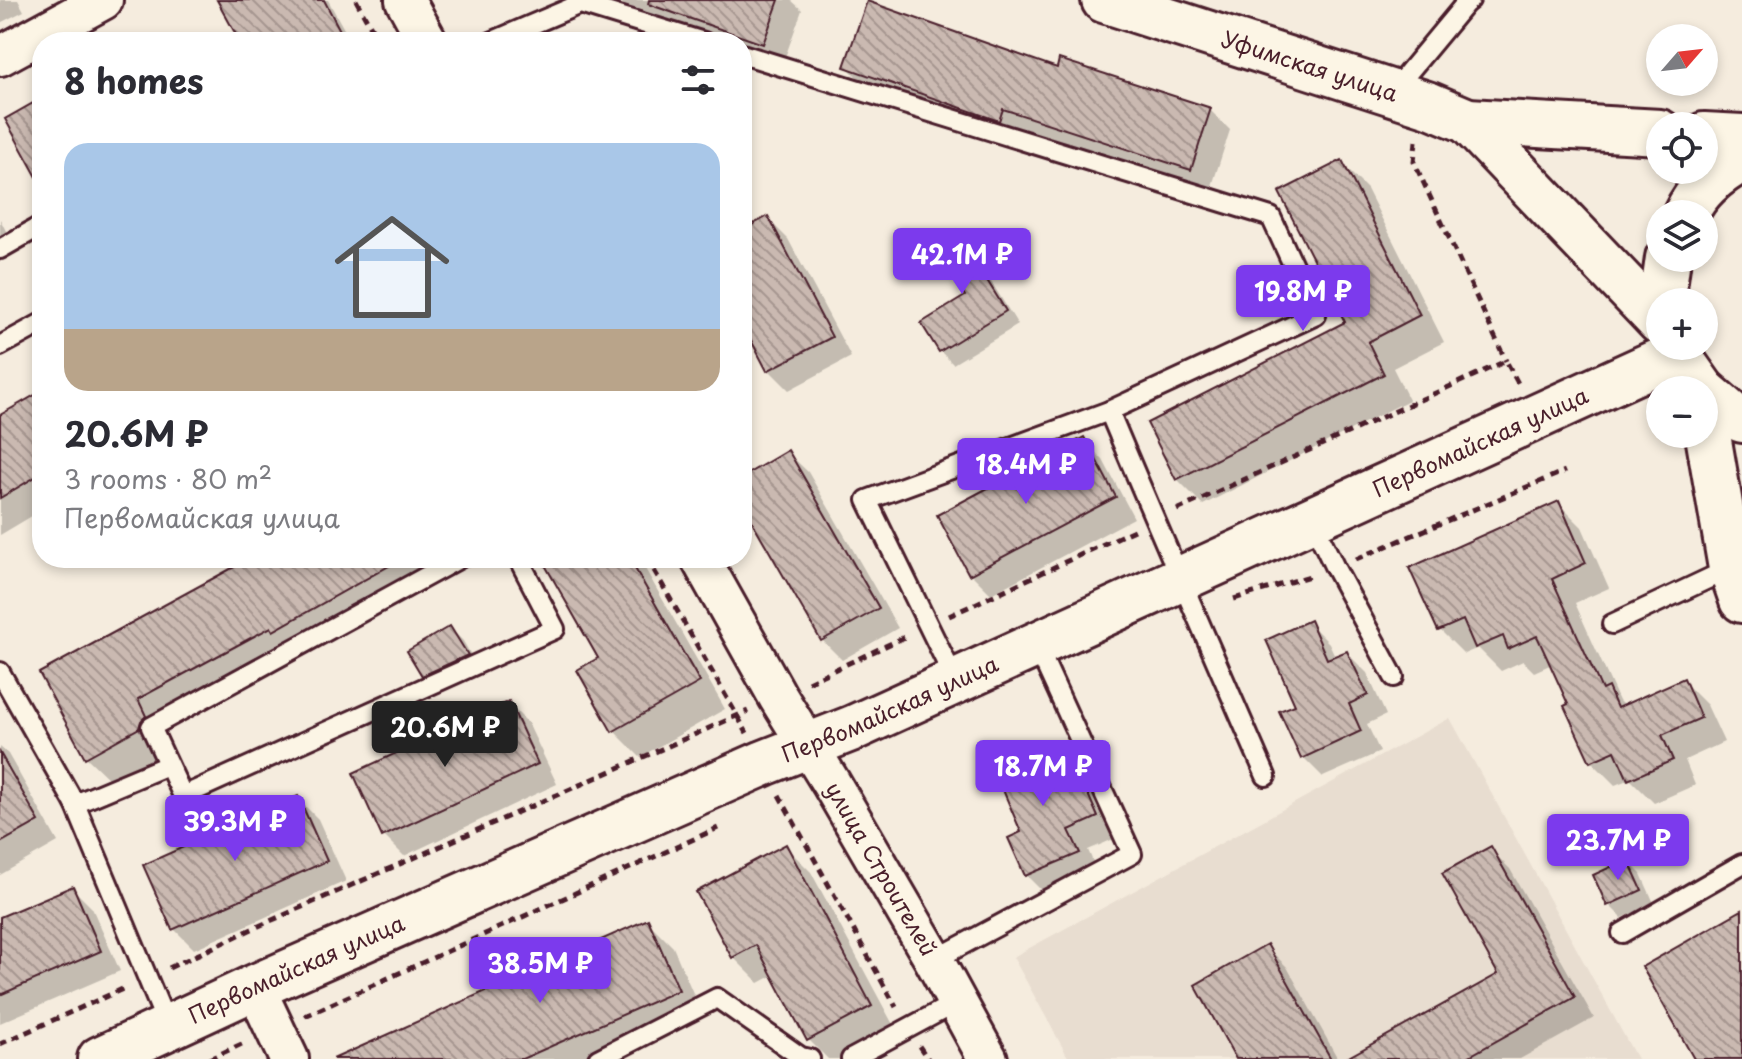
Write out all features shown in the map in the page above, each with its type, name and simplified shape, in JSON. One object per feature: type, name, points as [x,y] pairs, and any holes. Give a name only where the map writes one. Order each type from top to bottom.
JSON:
[{"type":"street","points":[[405,0],[423,32]]},
{"type":"street","name":"Уфимская улица","points":[[1104,0],[1430,105],[1468,121]]},
{"type":"street","points":[[38,32],[81,5]]},
{"type":"street","points":[[0,56],[32,36]]},
{"type":"street","points":[[1468,121],[1646,131]]},
{"type":"street","points":[[1468,121],[1690,374],[1733,416],[1742,420]]},
{"type":"street","points":[[1718,136],[1742,137]]},
{"type":"street","points":[[1694,200],[1722,171],[1742,160]]},
{"type":"street","points":[[1690,374],[1737,584]]},
{"type":"street","name":"Первомайская улица","points":[[100,1059],[255,987],[772,782],[807,746],[1036,644],[1187,595],[1311,518],[1690,374]]},
{"type":"street","name":"улица Строителей","points":[[706,568],[934,960],[988,1059]]},
{"type":"street","points":[[255,987],[282,1045]]},
{"type":"lane","points":[[1391,94],[1470,0]]},
{"type":"lane","points":[[514,32],[580,4],[671,32]]},
{"type":"lane","points":[[752,57],[1271,217],[1316,315],[1109,411],[867,500],[955,680]]},
{"type":"lane","points":[[0,249],[32,231]]},
{"type":"lane","points":[[0,346],[32,328]]},
{"type":"lane","points":[[1109,411],[1266,776]]},
{"type":"lane","points":[[1311,518],[1394,677]]},
{"type":"lane","points":[[442,568],[151,727],[183,796],[555,629],[523,568]]},
{"type":"lane","points":[[1612,624],[1737,584]]},
{"type":"lane","points":[[934,960],[1132,854],[1036,644]]},
{"type":"lane","points":[[0,672],[75,804],[169,1028]]},
{"type":"lane","points":[[75,804],[168,765]]},
{"type":"lane","points":[[1622,933],[1742,864]]},
{"type":"lane","points":[[598,1059],[717,998],[801,1057],[810,1059]]},
{"type":"lane","points":[[851,1059],[957,1002]]},
{"type":"path","points":[[356,0],[374,32]]},
{"type":"path","points":[[1417,140],[1414,162],[1506,361]]},
{"type":"path","points":[[1187,595],[1335,568],[1565,471]]},
{"type":"path","points":[[653,568],[908,1029],[928,1059]]},
{"type":"path","points":[[772,782],[831,783]]},
{"type":"path","points":[[209,1059],[282,1045],[723,826]]},
{"type":"shaded area","points":[[1450,718],[1637,1059],[1069,1059],[1013,957]]},
{"type":"building","points":[[217,0],[324,0],[341,32],[235,32]]},
{"type":"building","points":[[649,0],[779,0],[763,44],[752,40],[752,32],[728,32],[648,4]]},
{"type":"building","points":[[867,1],[1057,68],[1059,59],[1211,108],[1191,170],[1003,109],[999,121],[844,67]]},
{"type":"building","points":[[32,104],[32,168],[5,119]]},
{"type":"building","points":[[1342,160],[1420,315],[1368,342],[1384,374],[1176,480],[1147,423],[1345,322],[1279,192]]},
{"type":"building","points":[[768,216],[832,337],[767,371],[752,342],[752,225]]},
{"type":"building","points":[[956,230],[1006,311],[939,352],[921,323],[965,296],[933,244]]},
{"type":"building","points":[[32,397],[32,479],[0,498],[0,415]]},
{"type":"building","points":[[1084,437],[1116,497],[969,575],[937,515]]},
{"type":"building","points":[[788,450],[879,608],[821,641],[752,521],[752,471]]},
{"type":"building","points":[[1559,501],[1586,563],[1552,579],[1602,690],[1608,687],[1617,708],[1684,678],[1701,718],[1662,735],[1673,760],[1628,780],[1615,751],[1590,762],[1537,636],[1508,649],[1503,636],[1475,648],[1463,620],[1438,631],[1409,568]]},
{"type":"building","points":[[232,568],[385,568],[273,631],[271,627],[138,699],[146,716],[139,728],[85,758],[39,673]]},
{"type":"building","points":[[547,568],[635,568],[700,682],[612,732],[577,670],[598,658]]},
{"type":"building","points":[[1310,620],[1327,659],[1347,651],[1368,695],[1349,704],[1361,731],[1301,759],[1279,711],[1295,705],[1266,640]]},
{"type":"building","points":[[450,626],[468,655],[422,676],[407,651]]},
{"type":"building","points":[[509,701],[538,764],[382,837],[353,773]]},
{"type":"building","points":[[1037,742],[1053,777],[1076,767],[1098,817],[1069,830],[1080,853],[1025,876],[1008,838],[1021,832],[991,762]]},
{"type":"building","points":[[0,753],[39,821],[0,843]]},
{"type":"building","points":[[298,796],[327,861],[172,930],[143,865]]},
{"type":"building","points":[[786,844],[872,1006],[807,1041],[756,945],[732,958],[696,892]]},
{"type":"building","points":[[1491,846],[1575,997],[1464,1059],[1345,1059],[1498,974],[1442,873]]},
{"type":"building","points":[[1628,859],[1642,890],[1607,906],[1593,875]]},
{"type":"building","points":[[73,886],[101,951],[0,995],[0,917]]},
{"type":"building","points":[[1742,910],[1742,1059],[1694,1059],[1642,967]]},
{"type":"building","points":[[648,919],[679,990],[522,1059],[333,1059]]},
{"type":"building","points":[[1267,944],[1331,1059],[1236,1059],[1195,985]]}]
